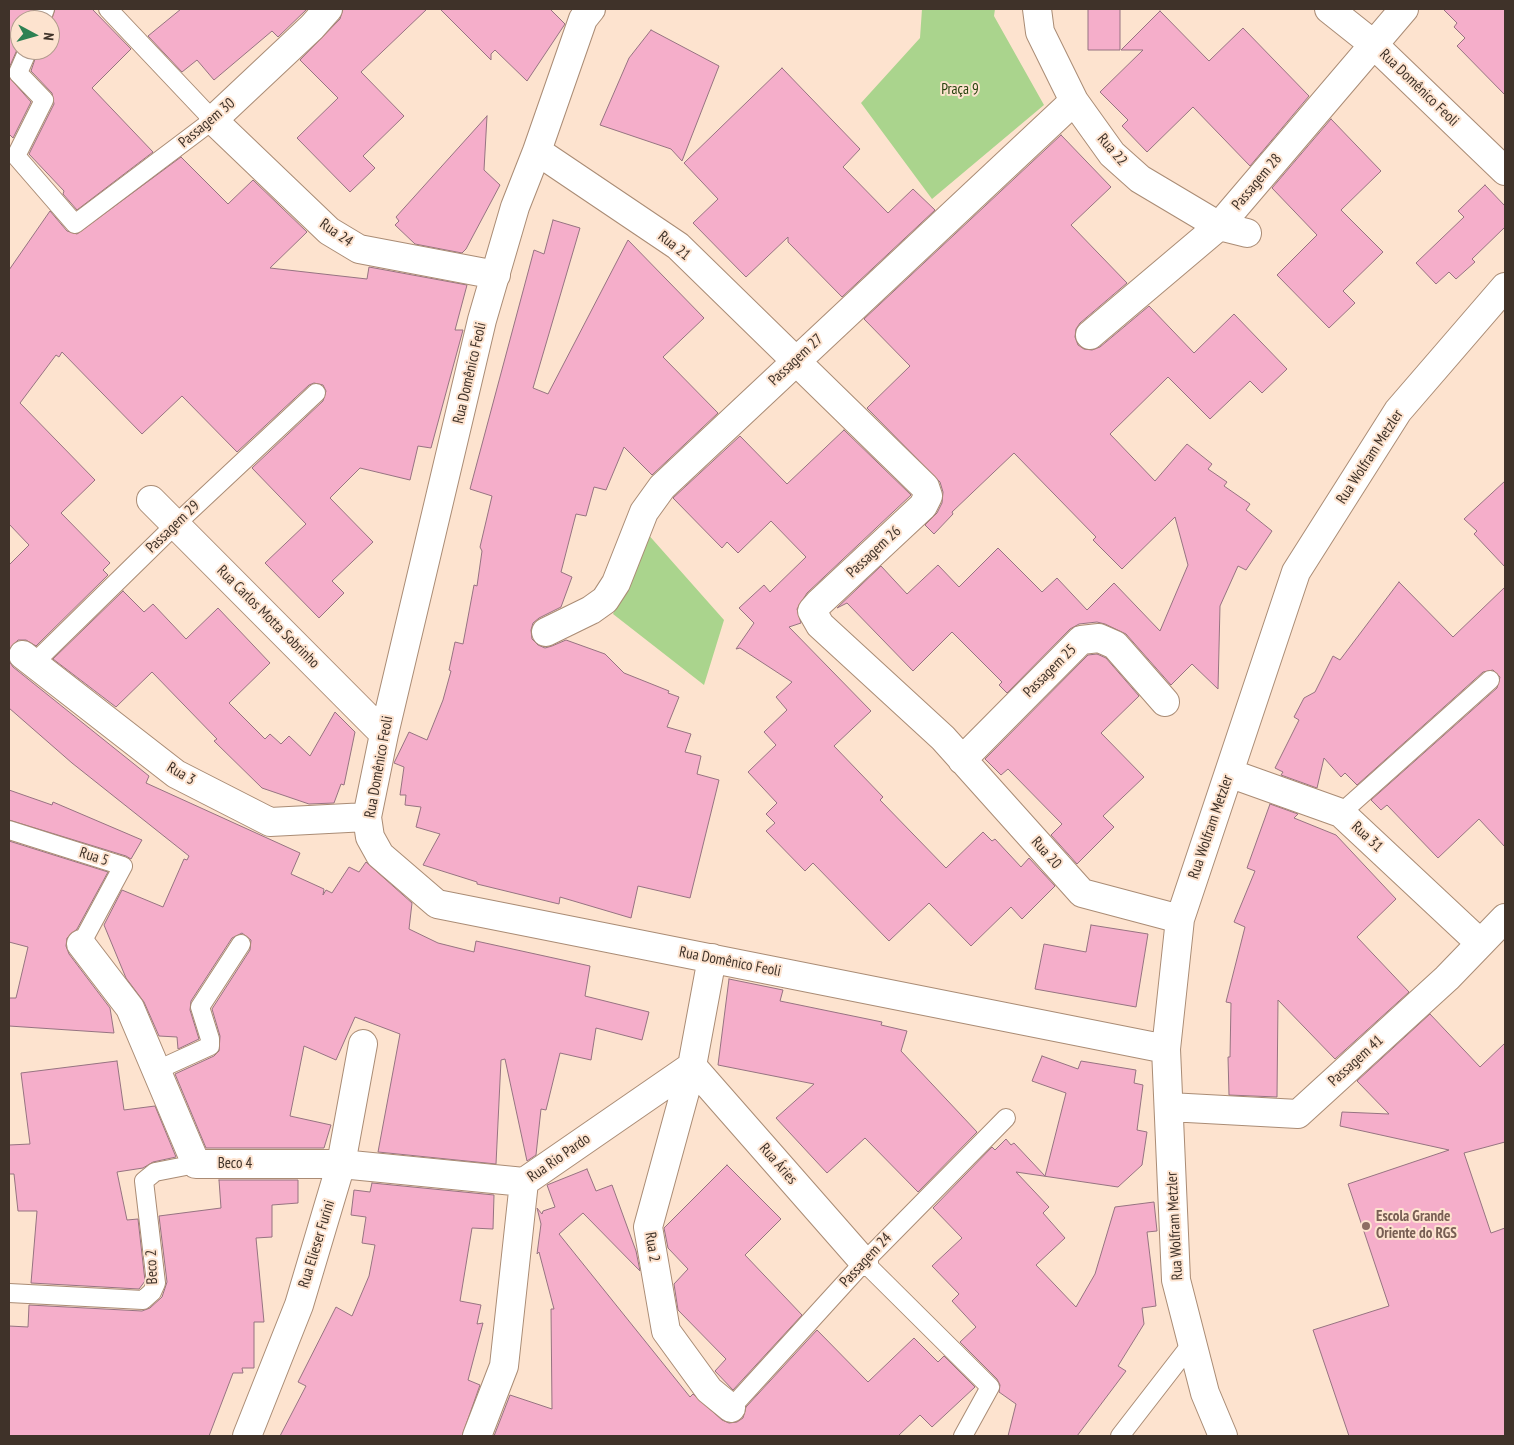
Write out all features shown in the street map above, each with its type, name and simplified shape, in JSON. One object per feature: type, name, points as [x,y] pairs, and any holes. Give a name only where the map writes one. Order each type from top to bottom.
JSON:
[{"type":"street","name":"Passagem 30","points":[[213,120],[312,27],[328,9]]},
{"type":"street","name":"Rua 22","points":[[1036,9],[1040,32],[1074,101],[1112,154],[1140,179],[1219,226],[1247,233]]},
{"type":"street","name":"Rua Domênico Feoli","points":[[1328,9],[1373,44],[1505,171]]},
{"type":"street","name":"Passagem 28","points":[[1090,335],[1219,226],[1404,9]]},
{"type":"street","name":"Rua Domênico Feoli","points":[[583,12],[537,151],[515,207],[482,320],[384,734],[367,817],[370,837],[380,855],[437,904],[1166,1049]]},
{"type":"street","name":"Passagem 27","points":[[546,632],[591,610],[605,600],[616,583],[644,512],[662,487],[1074,101]]},
{"type":"street","name":"Rua 24","points":[[213,120],[329,231],[359,249],[496,275]]},
{"type":"street","name":"Rua 21","points":[[537,151],[678,246],[795,361]]},
{"type":"street","name":"Rua Wolfram Metzler","points":[[1223,1436],[1205,1393],[1176,1280],[1166,1049],[1180,919],[1296,572],[1398,411],[1505,287]]},
{"type":"street","name":"Passagem 26","points":[[795,361],[925,487],[928,496],[923,506],[818,603],[812,611],[820,625],[943,738]]},
{"type":"street","name":"Rua Carlos Motta Sobrinho","points":[[151,500],[384,734]]},
{"type":"street","name":"Passagem 25","points":[[962,760],[1081,640],[1099,638],[1115,645],[1165,702]]},
{"type":"street","name":"Rua 3","points":[[22,658],[176,774],[270,822],[367,817]]},
{"type":"street","name":"Rua 20","points":[[943,738],[1082,893],[1180,919]]},
{"type":"street","name":"Rua 31","points":[[1229,773],[1341,813],[1480,943]]},
{"type":"street","name":"Passagem 41","points":[[1169,1108],[1298,1114],[1447,978],[1505,918]]},
{"type":"street","name":"Beco 4","points":[[81,944],[130,1008],[154,1071],[196,1164],[341,1164],[524,1182]]},
{"type":"street","points":[[692,1066],[712,958]]},
{"type":"street","name":"Rua Elieser Furini","points":[[247,1436],[299,1305],[341,1164],[363,1044]]},
{"type":"street","name":"Rua Rio Pardo","points":[[478,1436],[504,1366],[524,1182],[692,1066]]},
{"type":"street","name":"Rua Áries","points":[[692,1066],[864,1262]]},
{"type":"street","name":"Rua 2","points":[[692,1066],[648,1227],[666,1331],[709,1390],[731,1408]]},
{"type":"lane","points":[[108,9],[213,120]]},
{"type":"lane","name":"Passagem 30","points":[[24,60],[18,73],[44,100],[16,156],[74,224],[213,120]]},
{"type":"lane","name":"Passagem 29","points":[[22,658],[176,524],[316,393]]},
{"type":"lane","points":[[1341,813],[1490,680]]},
{"type":"lane","name":"Rua 5","points":[[9,830],[123,866],[81,944]]},
{"type":"lane","points":[[154,1071],[210,1046],[210,1039],[200,1007],[241,944]]},
{"type":"lane","name":"Passagem 24","points":[[731,1408],[864,1262],[1006,1118]]},
{"type":"lane","name":"Beco 2","points":[[9,1293],[144,1300],[152,1292],[156,1283],[144,1181],[155,1172],[196,1164]]},
{"type":"lane","points":[[864,1262],[990,1387],[963,1436]]},
{"type":"lane","points":[[1120,1436],[1192,1343]]},
{"type":"green space","name":"Praça 9","points":[[922,9],[995,9],[994,16],[1044,105],[932,199],[861,103],[920,38]]},
{"type":"green space","points":[[646,532],[724,620],[704,685],[613,614]]},
{"type":"building","points":[[9,9],[34,9],[10,10],[10,60],[13,60],[9,68]]},
{"type":"building","points":[[92,9],[131,49],[92,88],[153,152],[77,210],[63,194],[64,191],[29,154],[54,104],[52,93],[31,71],[35,60],[60,60],[60,10],[55,10]]},
{"type":"building","points":[[181,9],[307,9],[278,37],[272,31],[214,80],[197,60],[182,72],[148,36]]},
{"type":"building","points":[[343,9],[427,9],[361,72],[404,116],[363,156],[375,168],[350,192],[297,138],[338,98],[300,60],[340,19]]},
{"type":"building","points":[[440,9],[550,9],[565,24],[527,81],[495,50],[491,54],[491,60]]},
{"type":"building","points":[[1088,9],[1120,9],[1120,50],[1088,50]]},
{"type":"building","points":[[1443,9],[1505,9],[1505,95],[1457,46],[1465,38],[1454,27],[1457,23]]},
{"type":"building","points":[[1160,11],[1209,61],[1243,28],[1309,96],[1250,166],[1193,107],[1147,152],[1122,126],[1128,120],[1100,92],[1143,50],[1121,50]]},
{"type":"building","points":[[651,30],[719,66],[682,161],[671,149],[600,125],[629,58]]},
{"type":"building","points":[[782,68],[860,149],[843,167],[888,213],[913,189],[935,210],[842,297],[788,242],[788,237],[746,277],[693,223],[718,199],[684,163]]},
{"type":"building","points":[[9,77],[31,102],[13,138],[9,134]]},
{"type":"building","points":[[487,116],[484,170],[500,185],[466,249],[462,253],[415,244],[395,225],[399,221],[396,217]]},
{"type":"building","points":[[1331,119],[1381,171],[1341,210],[1383,252],[1343,291],[1355,303],[1329,328],[1277,275],[1317,235],[1272,188]]},
{"type":"building","points":[[1061,135],[1111,187],[1071,225],[1127,283],[1080,323],[1076,329],[1075,337],[1078,345],[1084,349],[1092,350],[1100,347],[1149,306],[1194,353],[1234,314],[1287,369],[1262,393],[1250,381],[1210,419],[1168,377],[1110,434],[1155,481],[1187,444],[1212,464],[1208,469],[1227,482],[1224,486],[1250,504],[1246,510],[1272,531],[1246,570],[1238,566],[1220,606],[1218,689],[1192,664],[1171,685],[1126,634],[1097,622],[1079,624],[1070,629],[1007,693],[999,685],[1002,682],[952,632],[913,671],[847,603],[837,608],[881,566],[907,594],[938,565],[959,587],[998,548],[1042,592],[1057,578],[1087,610],[1114,583],[1160,631],[1188,565],[1175,517],[1122,569],[1093,540],[1096,537],[1014,453],[952,512],[953,514],[934,534],[925,525],[937,513],[942,503],[943,492],[940,482],[867,408],[910,366],[864,319]]},
{"type":"building","points":[[181,157],[228,204],[253,180],[307,232],[270,268],[367,279],[369,267],[467,285],[455,330],[463,330],[431,448],[418,446],[410,480],[360,468],[330,498],[373,542],[332,581],[344,593],[319,618],[265,563],[306,524],[252,468],[323,401],[326,391],[323,385],[314,383],[309,385],[237,452],[182,396],[142,434],[62,352],[59,357],[56,355],[20,403],[95,480],[61,513],[110,563],[103,570],[108,575],[36,646],[26,640],[18,640],[9,650],[9,565],[29,545],[9,524],[9,270],[50,211],[67,231],[77,234]]},
{"type":"building","points":[[1485,185],[1505,206],[1505,227],[1472,259],[1475,262],[1456,279],[1449,272],[1436,284],[1416,263],[1464,217],[1458,211]]},
{"type":"building","points":[[553,220],[580,228],[533,388],[548,394],[628,240],[704,318],[663,357],[718,413],[652,475],[624,447],[606,490],[594,487],[586,516],[576,514],[561,572],[572,577],[561,607],[539,618],[533,623],[531,630],[532,639],[538,645],[545,648],[566,640],[605,654],[624,673],[679,697],[667,727],[691,734],[685,752],[701,756],[697,774],[719,780],[690,898],[638,886],[631,918],[560,897],[559,904],[477,884],[477,882],[423,865],[440,834],[416,827],[421,807],[405,805],[406,795],[400,795],[404,767],[394,763],[409,732],[427,740],[443,700],[451,671],[449,670],[455,642],[463,644],[474,585],[477,586],[482,551],[480,547],[492,496],[470,489],[534,250],[544,254]]},
{"type":"building","points":[[844,430],[911,495],[807,593],[797,609],[801,623],[789,627],[871,711],[834,746],[883,797],[880,800],[946,868],[983,832],[992,841],[995,839],[1021,867],[1029,858],[1055,886],[1022,919],[1011,907],[971,946],[929,903],[889,941],[813,863],[805,871],[766,831],[775,823],[766,814],[777,803],[748,772],[776,745],[764,732],[787,710],[776,697],[792,682],[740,648],[736,649],[754,623],[739,608],[764,585],[770,592],[806,557],[771,521],[738,553],[727,542],[722,548],[673,498],[740,436],[787,484]]},
{"type":"building","points":[[1505,481],[1505,567],[1474,534],[1477,531],[1464,519]]},
{"type":"building","points":[[1399,582],[1453,637],[1505,587],[1505,847],[1479,819],[1438,858],[1387,805],[1381,810],[1371,800],[1497,688],[1500,677],[1493,670],[1483,672],[1357,785],[1345,773],[1341,777],[1324,758],[1317,788],[1281,775],[1283,772],[1275,768],[1299,720],[1294,717],[1304,698],[1315,692],[1333,656],[1340,660]]},
{"type":"building","points":[[123,591],[144,612],[153,604],[186,639],[218,608],[270,663],[229,703],[265,739],[270,734],[281,744],[289,736],[310,756],[335,712],[355,732],[344,785],[341,784],[334,803],[309,804],[262,788],[214,741],[217,739],[152,672],[116,707],[53,659]]},
{"type":"building","points":[[1097,654],[1106,658],[1139,696],[1101,733],[1144,777],[1103,816],[1114,827],[1077,864],[1051,835],[1062,824],[1008,769],[1001,775],[985,759],[1088,655]]},
{"type":"building","points":[[9,661],[13,667],[149,776],[146,783],[300,853],[291,874],[324,889],[323,895],[326,890],[332,893],[349,867],[359,872],[366,862],[412,903],[409,929],[438,943],[474,952],[476,941],[590,966],[585,996],[649,1012],[642,1040],[596,1028],[591,1060],[560,1053],[546,1110],[541,1109],[536,1155],[527,1161],[505,1059],[501,1060],[496,1164],[378,1152],[400,1034],[355,1017],[336,1060],[304,1046],[290,1116],[331,1125],[324,1148],[206,1148],[175,1074],[214,1056],[219,1051],[220,1036],[212,1009],[250,950],[251,940],[242,933],[232,938],[191,1001],[190,1010],[199,1039],[178,1049],[177,1037],[159,1036],[144,1002],[126,978],[104,925],[122,890],[163,907],[184,859],[187,860],[189,856],[72,763],[9,708]]},
{"type":"building","points":[[9,790],[52,805],[53,802],[142,840],[131,859],[9,820]]},
{"type":"building","points":[[1270,804],[1298,814],[1294,818],[1336,835],[1396,899],[1357,937],[1409,992],[1335,1059],[1278,1000],[1277,1097],[1229,1095],[1228,1057],[1230,1057],[1231,1003],[1226,1002],[1245,927],[1234,922],[1255,871],[1247,868]]},
{"type":"building","points":[[9,841],[108,872],[77,929],[67,938],[66,946],[69,954],[110,1008],[114,1033],[9,1026],[9,998],[16,998],[28,947],[9,942]]},
{"type":"building","points":[[1091,925],[1148,934],[1136,1007],[1035,989],[1044,944],[1086,952]]},
{"type":"building","points":[[729,979],[783,990],[780,1001],[882,1022],[881,1025],[907,1031],[901,1051],[977,1132],[918,1192],[865,1138],[827,1173],[776,1118],[814,1084],[718,1065]]},
{"type":"building","points":[[1430,1014],[1480,1067],[1505,1043],[1505,1142],[1464,1153],[1491,1233],[1505,1228],[1505,1436],[1349,1436],[1313,1330],[1389,1306],[1348,1184],[1449,1150],[1340,1126],[1342,1112],[1389,1114],[1357,1081]]},
{"type":"building","points":[[1042,1056],[1078,1069],[1081,1061],[1136,1070],[1134,1083],[1143,1085],[1137,1130],[1147,1132],[1142,1165],[1118,1187],[1016,1172],[1049,1207],[1043,1213],[1065,1238],[1036,1265],[1076,1307],[1095,1274],[1115,1207],[1154,1202],[1157,1231],[1147,1232],[1156,1306],[1142,1308],[1144,1324],[1118,1366],[1126,1371],[1077,1436],[1008,1436],[1016,1404],[999,1392],[1000,1385],[997,1379],[960,1342],[976,1327],[952,1301],[959,1294],[932,1266],[962,1238],[933,1208],[992,1147],[995,1150],[1006,1139],[1011,1145],[1014,1143],[1045,1176],[1066,1093],[1032,1081]]},
{"type":"building","points":[[117,1061],[124,1110],[155,1106],[176,1157],[153,1162],[143,1168],[117,1172],[127,1220],[138,1219],[145,1281],[139,1289],[31,1283],[37,1211],[18,1211],[14,1174],[9,1174],[9,1145],[30,1144],[21,1073]]},
{"type":"building","points":[[727,1165],[781,1219],[745,1255],[802,1315],[733,1390],[715,1371],[726,1359],[678,1310],[674,1284],[688,1269],[668,1248],[664,1228]]},
{"type":"building","points":[[587,1169],[596,1191],[612,1185],[636,1251],[640,1271],[583,1213],[559,1234],[690,1397],[693,1394],[722,1420],[729,1423],[737,1422],[743,1418],[746,1407],[817,1330],[868,1382],[914,1338],[938,1362],[944,1356],[975,1387],[932,1427],[920,1415],[898,1436],[494,1436],[510,1395],[552,1409],[551,1309],[554,1309],[539,1252],[537,1254],[541,1224],[537,1208],[542,1214],[543,1211],[555,1207],[547,1185]]},
{"type":"building","points":[[219,1180],[298,1180],[298,1203],[272,1205],[272,1237],[256,1238],[264,1322],[254,1322],[254,1368],[242,1368],[243,1373],[233,1373],[209,1436],[9,1436],[9,1326],[28,1327],[29,1305],[142,1311],[150,1308],[162,1297],[167,1282],[159,1216],[221,1208]]},
{"type":"building","points":[[372,1183],[494,1195],[493,1229],[472,1228],[460,1301],[481,1305],[477,1324],[483,1323],[468,1380],[480,1385],[462,1436],[280,1436],[306,1386],[298,1382],[336,1307],[352,1316],[369,1276],[375,1245],[362,1243],[366,1217],[351,1215],[354,1190],[370,1192]]},
{"type":"place","name":"Escola Grande Oriente do RGS","points":[[1366,1226]]}]
